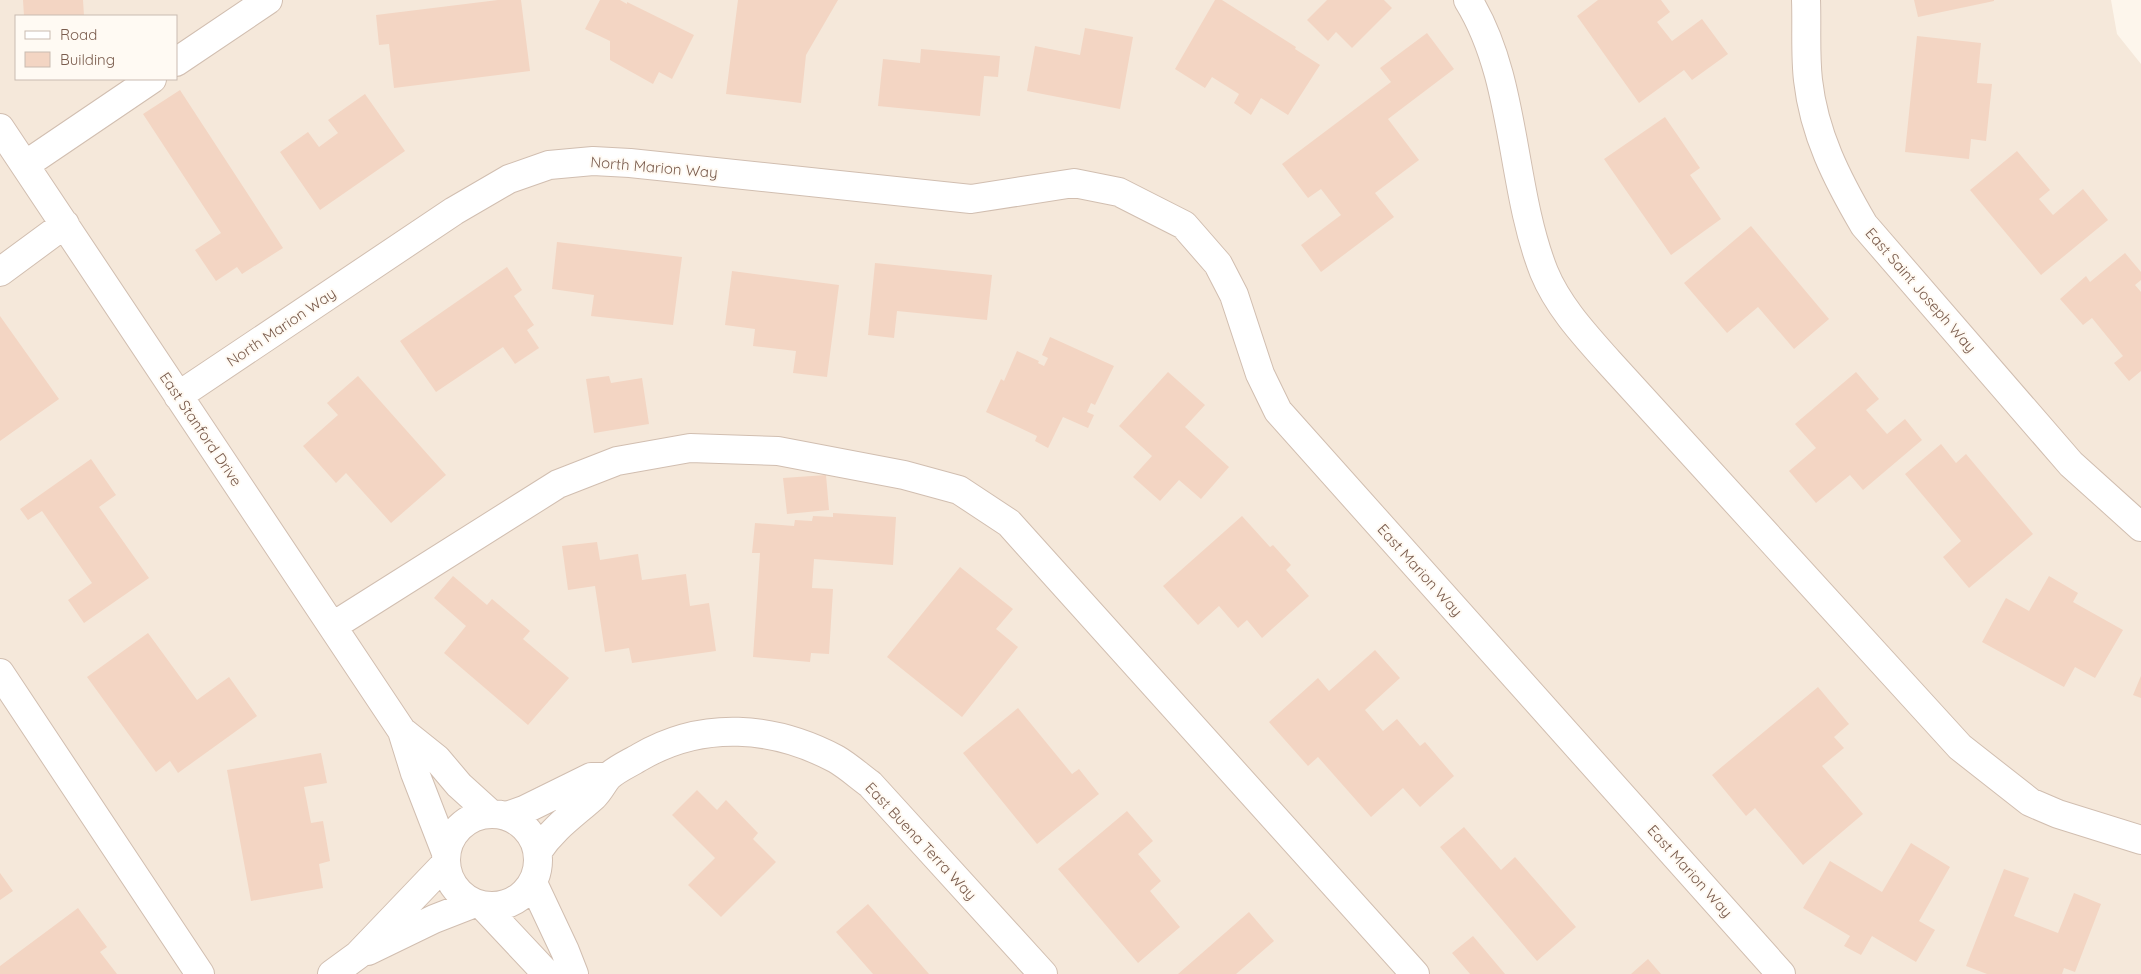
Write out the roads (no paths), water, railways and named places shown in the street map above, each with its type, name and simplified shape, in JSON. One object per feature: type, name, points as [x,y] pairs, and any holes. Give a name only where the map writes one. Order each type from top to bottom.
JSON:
[{"type":"street","points":[[178,61],[268,0]]},
{"type":"street","points":[[1468,0],[1482,23],[1500,86],[1530,231],[1545,274],[1567,314],[1960,747],[2030,802],[2058,814],[2141,840]]},
{"type":"street","name":"East Saint Joseph Way","points":[[1806,0],[1808,79],[1816,124],[1838,180],[1864,225],[2071,464],[2141,526]]},
{"type":"street","points":[[25,165],[151,80]]},
{"type":"street","name":"East Stanford Drive","points":[[0,128],[402,731],[414,773],[446,858],[453,884],[463,897],[479,905],[547,974]]},
{"type":"street","name":"North Marion Way","points":[[178,396],[454,211],[509,179],[549,165],[594,161],[630,163],[971,199],[1074,183]]},
{"type":"street","name":"East Marion Way","points":[[1074,183],[1118,192],[1184,225],[1218,264],[1234,295],[1260,374],[1278,411],[1781,974]]},
{"type":"street","points":[[0,272],[65,224]]},
{"type":"street","points":[[333,626],[558,484],[617,461],[690,448],[778,451],[904,475],[959,490],[1009,523],[1016,530],[1415,974]]},
{"type":"street","points":[[0,673],[200,974]]},
{"type":"street","name":"East Stanford Drive","points":[[402,731],[437,759],[459,785],[499,815],[521,824],[532,836],[538,851]]},
{"type":"street","name":"East Buena Terra Way","points":[[608,777],[650,752],[683,738],[750,731],[774,735],[807,745],[838,760],[870,784],[1043,974]]},
{"type":"street","points":[[332,974],[358,955],[446,858],[451,838],[461,825],[475,817],[524,810],[591,777],[608,777]]},
{"type":"street","points":[[358,955],[385,944],[434,919],[479,905],[509,904],[523,895],[533,883],[538,868],[538,851],[549,834],[596,794],[608,777]]},
{"type":"street","points":[[533,883],[574,974]]}]
